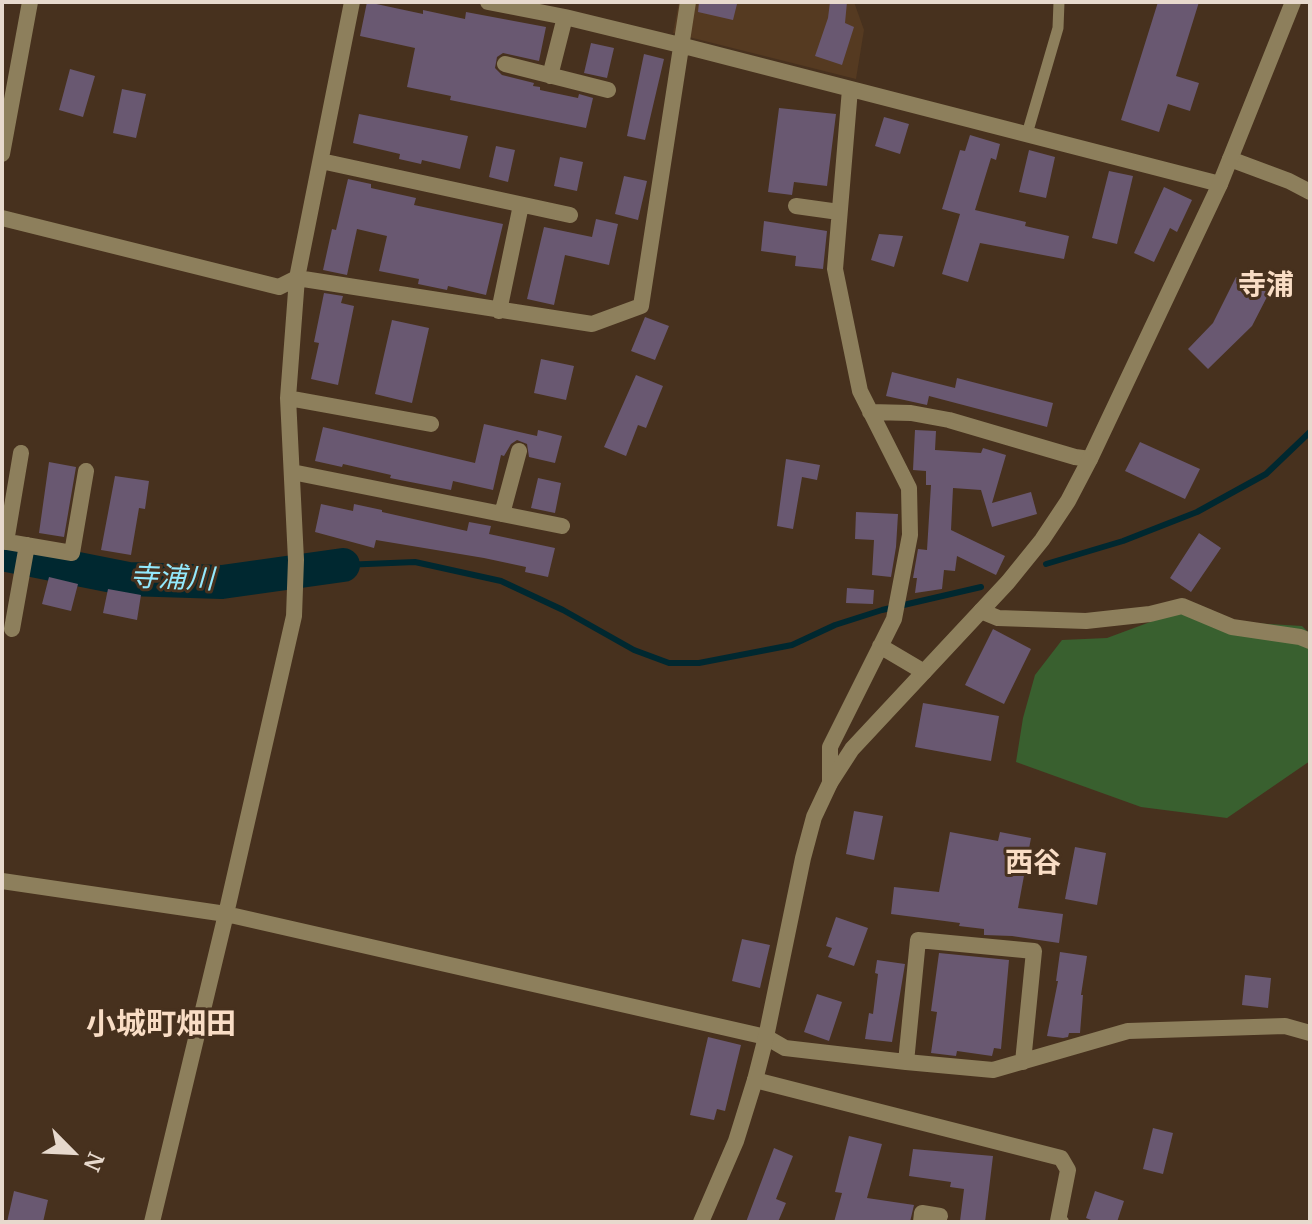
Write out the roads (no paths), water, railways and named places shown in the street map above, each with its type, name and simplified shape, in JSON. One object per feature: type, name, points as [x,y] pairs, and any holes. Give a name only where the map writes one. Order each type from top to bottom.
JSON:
[{"type":"street","points":[[2,154],[30,2]]},
{"type":"street","points":[[152,1222],[294,616],[296,560],[288,398],[297,278],[352,2]]},
{"type":"street","points":[[488,2],[680,45],[1220,184]]},
{"type":"street","points":[[2,218],[279,287],[297,278],[592,324],[641,306],[688,2]]},
{"type":"street","points":[[701,1222],[736,1141],[755,1080],[803,858],[814,817],[830,783],[852,749],[981,611],[1042,540],[1068,501],[1220,184],[1293,2]]},
{"type":"street","points":[[550,76],[565,17]]},
{"type":"street","points":[[505,64],[608,90]]},
{"type":"street","points":[[830,783],[830,747],[894,619],[910,535],[909,488],[860,391],[835,269],[850,89]]},
{"type":"street","points":[[1230,159],[1310,192]]},
{"type":"street","points":[[321,161],[570,215]]},
{"type":"street","points":[[499,311],[521,205]]},
{"type":"street","points":[[796,206],[839,212]]},
{"type":"street","points":[[288,398],[431,424]]},
{"type":"street","points":[[870,412],[911,413],[949,420],[1090,459]]},
{"type":"street","points":[[502,514],[519,451]]},
{"type":"street","points":[[21,453],[4,541],[72,553],[86,471]]},
{"type":"street","points":[[292,472],[562,526]]},
{"type":"street","points":[[12,629],[27,545]]},
{"type":"street","points":[[981,611],[998,618],[1086,621],[1150,614],[1182,606],[1232,627],[1310,641]]},
{"type":"street","points":[[880,646],[924,672]]},
{"type":"street","points":[[2,881],[226,914],[766,1037],[785,1048],[993,1070],[1128,1031],[1285,1026],[1310,1033]]},
{"type":"street","points":[[906,1062],[918,940],[1034,951],[1023,1062]]},
{"type":"street","points":[[755,1080],[1061,1158],[1068,1170],[1059,1222]]},
{"type":"street","points":[[921,1222],[922,1213],[940,1216]]},
{"type":"lane","points":[[1027,134],[1058,28],[1059,2]]},
{"type":"waterway","points":[[1046,564],[1123,541],[1197,512],[1266,474],[1310,432]]},
{"type":"waterway","name":"寺浦川","points":[[2,554],[128,579],[222,582],[343,565]]},
{"type":"waterway","points":[[343,565],[415,562],[501,581],[563,610],[634,650],[669,663],[699,663],[792,645],[835,625],[882,610],[981,587]]},
{"type":"district","name":"寺浦","points":[[1266,286]]},
{"type":"district","name":"西谷","points":[[1033,864]]},
{"type":"district","name":"小城町畑田","points":[[161,1026]]}]
